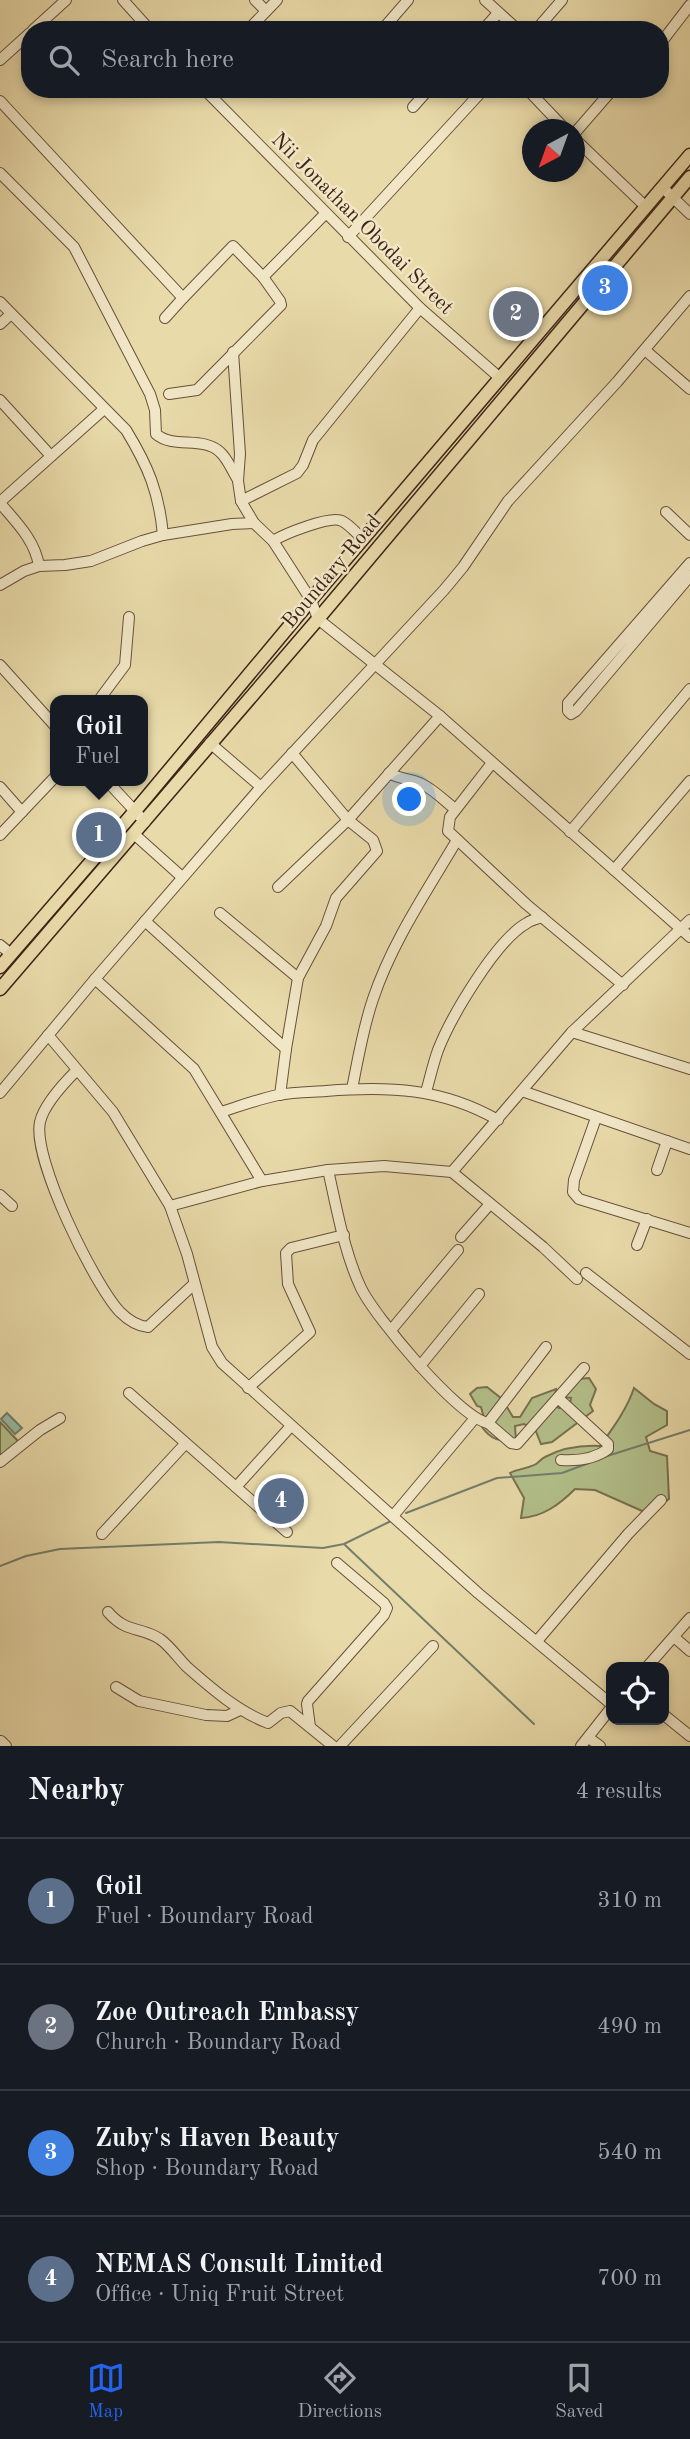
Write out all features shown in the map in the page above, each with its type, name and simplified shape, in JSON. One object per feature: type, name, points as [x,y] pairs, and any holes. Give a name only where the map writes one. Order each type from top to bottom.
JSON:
[{"type":"main road","name":"Boundary Road","points":[[0,967],[690,155]]},
{"type":"main road","name":"Boundary Road","points":[[0,989],[318,619],[690,177]]},
{"type":"street","points":[[42,21],[66,0]]},
{"type":"street","points":[[123,0],[142,21]]},
{"type":"street","points":[[255,0],[266,11]]},
{"type":"street","points":[[257,21],[277,0]]},
{"type":"street","points":[[390,21],[408,0]]},
{"type":"street","points":[[486,0],[507,21]]},
{"type":"street","points":[[544,21],[562,0]]},
{"type":"street","points":[[669,32],[690,5]]},
{"type":"street","points":[[491,21],[498,13]]},
{"type":"street","points":[[0,60],[21,40]]},
{"type":"street","name":"Nii Jonathan Obodai Street","points":[[213,98],[420,308],[500,378]]},
{"type":"street","points":[[413,107],[421,98]]},
{"type":"street","points":[[348,237],[476,98]]},
{"type":"street","points":[[536,98],[556,119]]},
{"type":"street","points":[[585,124],[606,98]]},
{"type":"street","points":[[0,101],[183,298]]},
{"type":"street","points":[[585,146],[645,206]]},
{"type":"street","points":[[0,173],[74,247],[150,394],[157,420],[156,434],[163,439],[199,443],[218,449],[238,481]]},
{"type":"street","points":[[662,187],[690,214]]},
{"type":"street","points":[[263,276],[325,214]]},
{"type":"street","points":[[164,318],[233,246],[263,276],[281,305],[197,390],[169,394]]},
{"type":"street","points":[[0,1094],[95,979],[261,787],[463,567],[508,501],[585,418],[690,296]]},
{"type":"street","points":[[0,302],[126,429],[148,467],[160,506],[163,535]]},
{"type":"street","points":[[242,501],[297,473],[313,440],[420,308]]},
{"type":"street","points":[[0,324],[11,314]]},
{"type":"street","points":[[645,350],[690,389]]},
{"type":"street","points":[[233,352],[240,454],[238,481],[242,501],[254,523],[273,541],[311,600],[318,619],[440,716],[690,937]]},
{"type":"street","points":[[0,400],[51,456]]},
{"type":"street","points":[[39,566],[38,555],[30,540],[0,503],[104,409]]},
{"type":"street","points":[[666,512],[690,535]]},
{"type":"street","points":[[273,541],[287,533],[333,519],[342,521],[363,540]]},
{"type":"street","points":[[0,585],[39,566],[91,561],[163,535],[254,523]]},
{"type":"street","points":[[690,563],[568,703],[568,711],[571,714],[690,576]]},
{"type":"street","points":[[103,695],[125,665],[129,617]]},
{"type":"street","points":[[0,665],[50,720]]},
{"type":"street","points":[[570,832],[690,689]]},
{"type":"street","points":[[278,887],[348,820],[440,716]]},
{"type":"street","points":[[210,743],[261,787]]},
{"type":"street","points":[[280,1095],[298,978],[326,926],[336,898],[377,850],[373,840],[348,820],[292,753]]},
{"type":"street","points":[[492,763],[455,809],[447,824],[448,831],[526,904],[623,985]]},
{"type":"street","points":[[389,773],[426,786],[455,809]]},
{"type":"street","points":[[614,870],[690,781]]},
{"type":"street","points":[[0,835],[50,782]]},
{"type":"street","points":[[112,786],[145,822]]},
{"type":"street","points":[[0,787],[22,812]]},
{"type":"street","points":[[134,834],[182,877]]},
{"type":"street","points":[[352,1089],[365,1027],[385,968],[457,840]]},
{"type":"street","points":[[526,904],[527,922]]},
{"type":"street","points":[[220,913],[298,978]]},
{"type":"street","points":[[426,1092],[451,1021],[488,965],[516,931],[527,922],[542,917]]},
{"type":"street","points":[[452,1172],[572,1032],[690,920]]},
{"type":"street","points":[[145,921],[286,1049]]},
{"type":"street","points":[[0,945],[11,954]]},
{"type":"street","points":[[95,979],[194,1069],[262,1181]]},
{"type":"street","points":[[572,1032],[690,1069]]},
{"type":"street","points":[[48,1035],[113,1112],[170,1206],[187,1254],[212,1347],[222,1363],[478,1592],[606,1702]]},
{"type":"street","points":[[77,1070],[41,1119],[40,1147],[54,1194],[109,1298],[126,1317],[148,1327],[194,1284]]},
{"type":"street","points":[[221,1112],[280,1095],[352,1089],[395,1089],[426,1092],[479,1109],[498,1120]]},
{"type":"street","points":[[522,1091],[690,1149]]},
{"type":"street","points":[[596,1118],[574,1180],[573,1192],[579,1199],[690,1233]]},
{"type":"street","points":[[657,1170],[667,1141]]},
{"type":"street","points":[[170,1206],[262,1181],[328,1170],[384,1166],[452,1172],[581,1276],[688,1352],[690,1339]]},
{"type":"street","points":[[328,1170],[344,1235],[361,1287],[371,1305],[420,1366],[475,1419],[488,1423],[511,1443],[517,1444],[583,1368]]},
{"type":"street","points":[[0,1195],[12,1206]]},
{"type":"street","points":[[461,1237],[490,1204]]},
{"type":"street","points":[[637,1245],[647,1219]]},
{"type":"street","points":[[248,1388],[310,1332],[288,1284],[286,1253],[291,1248],[344,1235]]},
{"type":"street","points":[[391,1329],[458,1250]]},
{"type":"street","points":[[420,1366],[479,1294]]},
{"type":"street","points":[[488,1423],[546,1347]]},
{"type":"street","points":[[129,1393],[287,1532]]},
{"type":"street","points":[[558,1398],[608,1444],[608,1449],[583,1460],[561,1460]]},
{"type":"street","points":[[0,1462],[40,1430],[60,1418]]},
{"type":"street","points":[[393,1516],[475,1419]]},
{"type":"street","points":[[236,1487],[291,1426]]},
{"type":"street","points":[[102,1534],[185,1444]]},
{"type":"street","points":[[537,1641],[628,1534],[661,1500]]},
{"type":"street","points":[[310,1727],[307,1704],[384,1615],[387,1608],[337,1563]]},
{"type":"street","points":[[108,1612],[116,1622],[126,1628],[152,1635],[162,1641],[188,1667],[240,1710],[268,1723],[281,1713],[290,1711],[333,1746]]},
{"type":"street","points":[[652,1662],[690,1618]]},
{"type":"street","points":[[674,1637],[690,1651]]},
{"type":"street","points":[[340,1746],[433,1646]]},
{"type":"street","points":[[116,1686],[139,1701],[206,1715],[228,1716],[240,1710]]},
{"type":"street","points":[[581,1746],[606,1713]]},
{"type":"street","points":[[669,1719],[690,1736]]},
{"type":"street","points":[[589,1738],[600,1746]]},
{"type":"street","points":[[1,1741],[6,1746]]},
{"type":"shaded area","points":[[589,1378],[596,1389],[590,1405],[593,1411],[552,1442],[541,1444],[535,1429],[524,1424],[515,1426],[516,1440],[501,1440],[489,1435],[482,1427],[485,1422],[481,1407],[477,1406],[470,1394],[477,1388],[487,1387],[502,1399],[513,1417],[520,1417],[532,1398],[556,1389],[554,1404],[559,1408],[570,1404],[571,1398],[561,1397],[578,1379]]},
{"type":"shaded area","points":[[634,1388],[667,1411],[667,1425],[646,1437],[650,1451],[667,1456],[669,1499],[649,1514],[595,1490],[575,1489],[551,1509],[521,1518],[524,1498],[510,1473],[565,1449],[600,1446],[624,1411]]},
{"type":"shaded area","points":[[7,1413],[22,1428],[15,1434],[1,1419]]},
{"type":"shaded area","points":[[0,1422],[18,1441],[0,1459]]},
{"type":"waterway","points":[[604,1457],[690,1430]]},
{"type":"waterway","points":[[406,1513],[497,1478],[562,1473],[589,1463]]},
{"type":"waterway","points":[[0,1566],[26,1556],[60,1549],[219,1542],[323,1548],[344,1544],[391,1521]]},
{"type":"waterway","points":[[345,1545],[534,1724]]},
{"type":"place","name":"Zuby's Haven Beauty","points":[[605,288]]},
{"type":"place","name":"Zoe Outreach Embassy","points":[[516,314]]},
{"type":"place","name":"Goil","points":[[99,835]]},
{"type":"place","name":"NEMAS Consult Limited","points":[[281,1501]]}]
